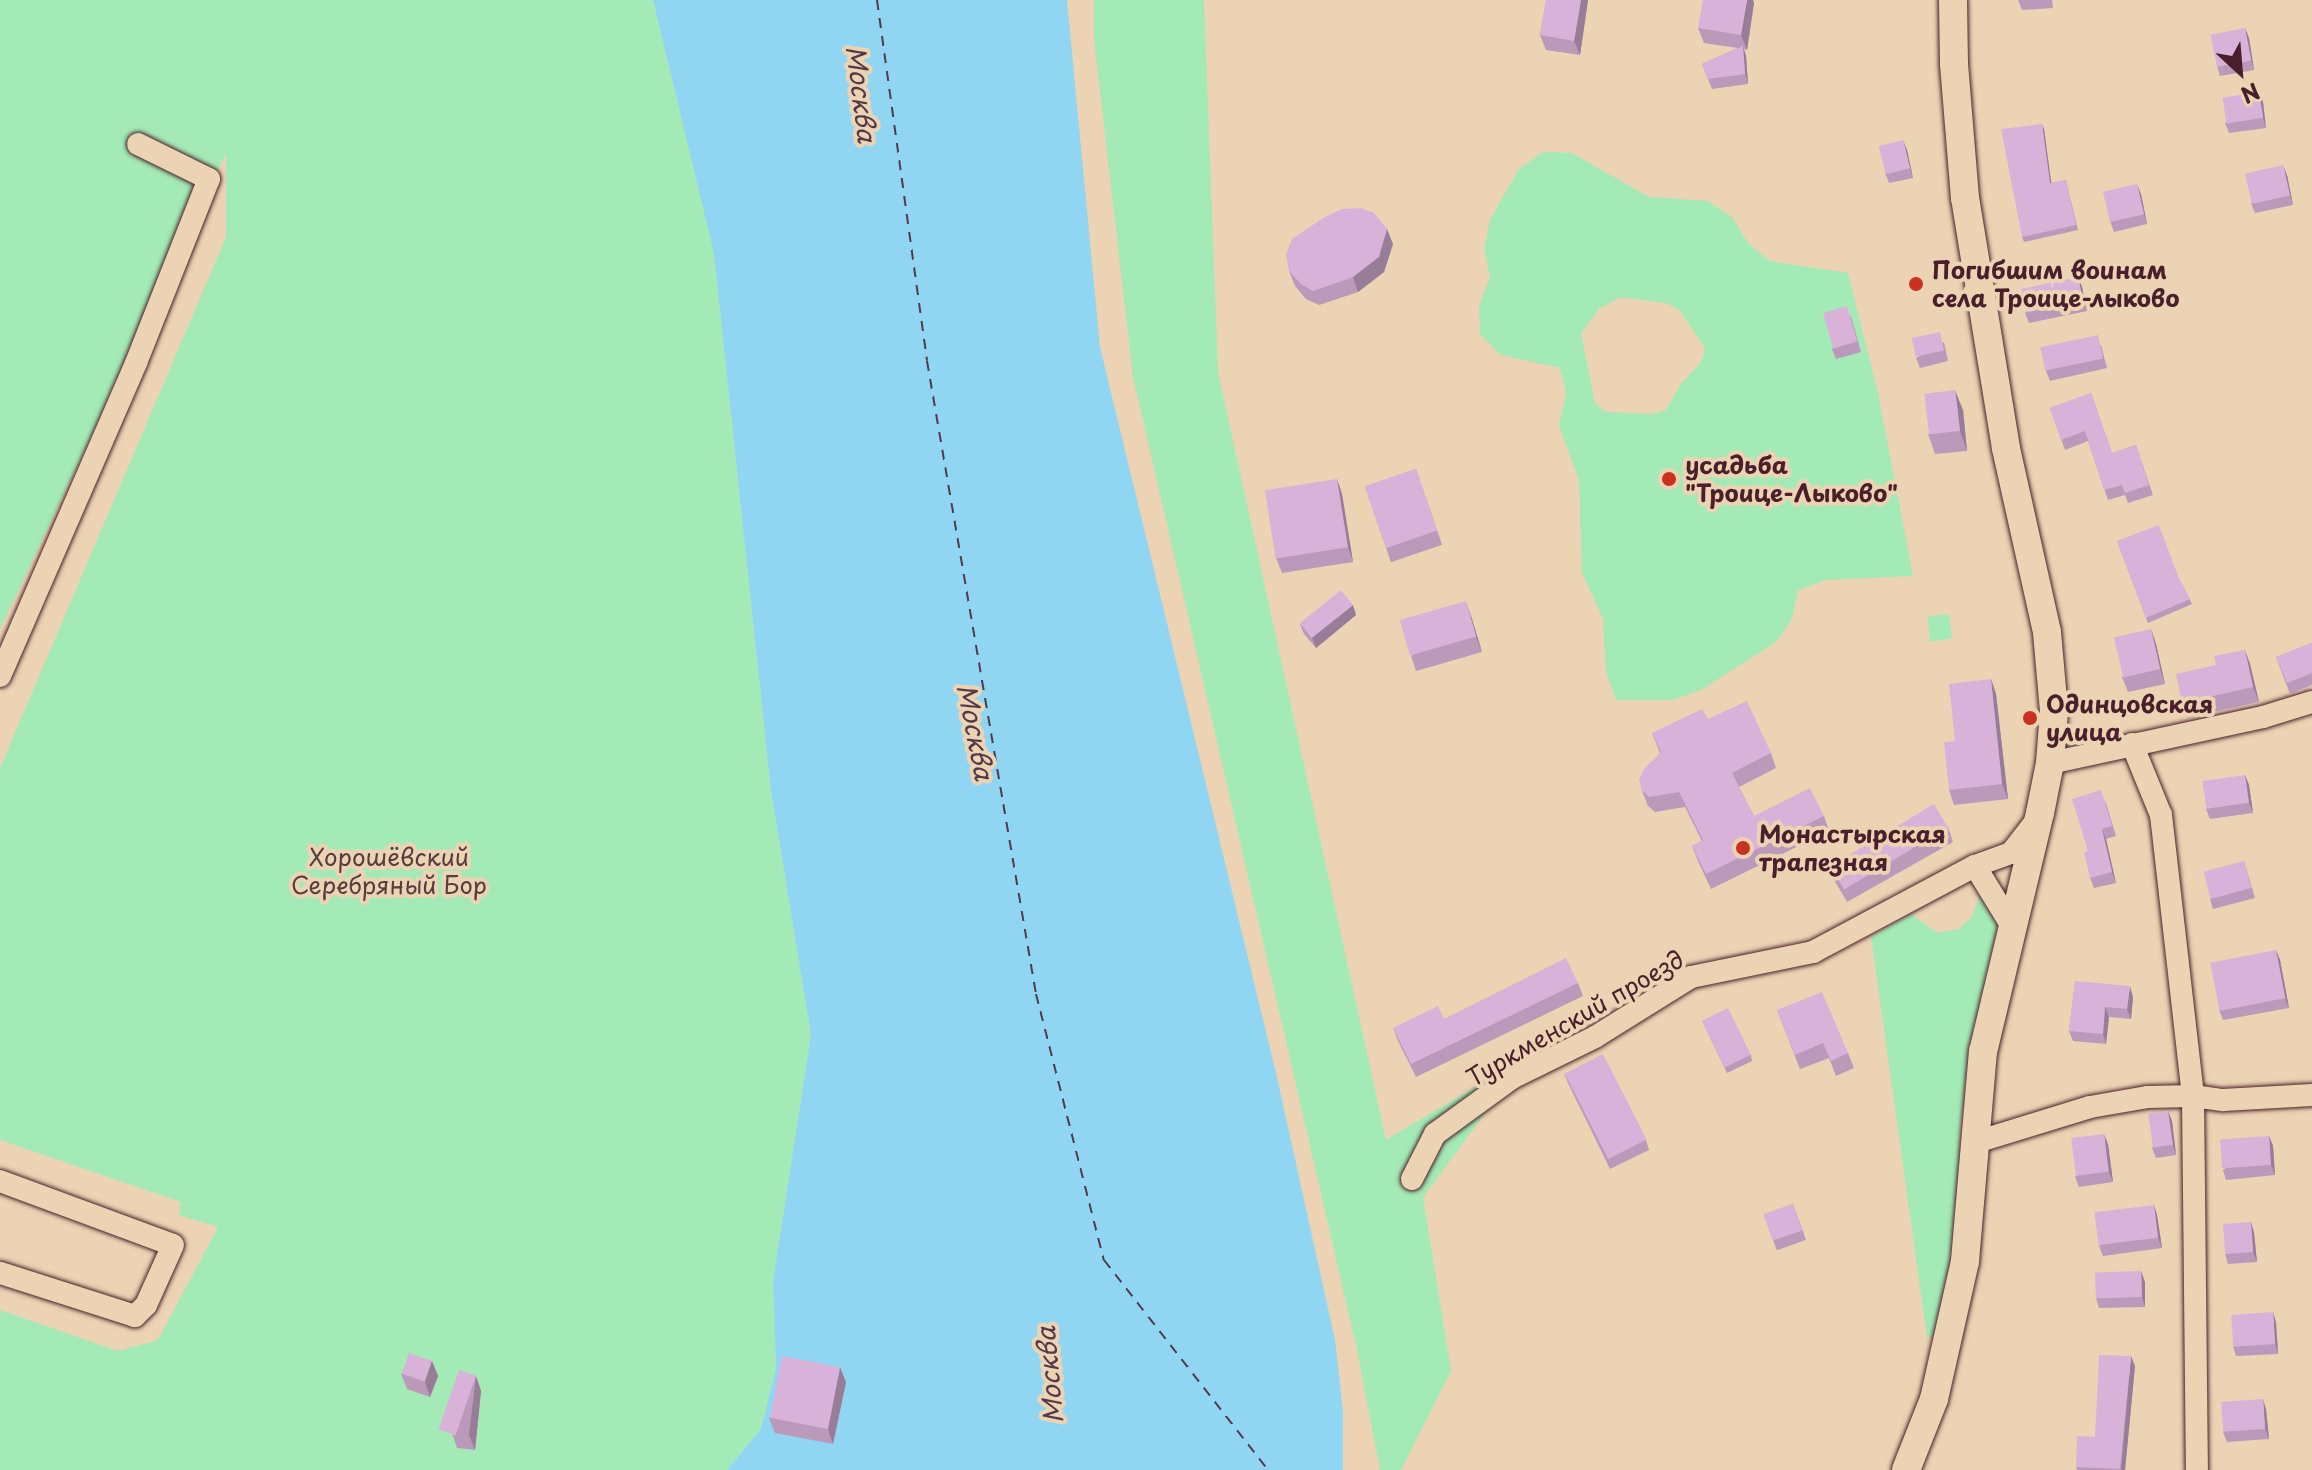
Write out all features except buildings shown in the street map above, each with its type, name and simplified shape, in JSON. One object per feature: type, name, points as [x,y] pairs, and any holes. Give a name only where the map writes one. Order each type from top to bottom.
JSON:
[{"type":"street","points":[[1906,1470],[1934,1399],[1949,1342],[1967,1242],[1983,1052],[2040,813],[2050,763],[2054,711],[2047,632],[2006,448],[1965,198],[1954,64],[1953,0]]},
{"type":"street","points":[[0,676],[136,363],[209,179],[138,144]]},
{"type":"street","points":[[2050,763],[2263,717],[2312,702]]},
{"type":"street","points":[[2132,744],[2161,815],[2193,1096],[2197,1470]]},
{"type":"street","name":"Туркменский проезд","points":[[1412,1179],[1435,1134],[1512,1078],[1595,1037],[1691,977],[1813,952],[1975,866],[2011,853],[2029,834],[2040,813]]},
{"type":"street","points":[[1975,866],[2013,928]]},
{"type":"street","points":[[1973,1143],[2090,1107],[2148,1097],[2193,1096],[2223,1100],[2312,1095]]},
{"type":"street","points":[[0,1181],[173,1245],[146,1305],[135,1316],[0,1273]]},
{"type":"green space","name":"Хорошёвский Серебряный Бор","points":[[0,0],[653,0],[714,254],[771,791],[811,1035],[773,1281],[776,1368],[761,1429],[727,1470],[0,1470],[0,1310],[118,1351],[158,1340],[218,1227],[179,1215],[181,1202],[0,1140],[0,768],[226,237],[226,153],[0,629]]},
{"type":"green space","points":[[1094,0],[1204,0],[1218,372],[1386,1140],[1488,1079],[1495,1100],[1423,1197],[1451,1371],[1401,1470],[1380,1470],[1357,1350],[1133,377],[1094,39]]},
{"type":"green space","points":[[1543,152],[1572,153],[1649,197],[1708,201],[1733,218],[1748,243],[1770,261],[1848,273],[1878,393],[1913,576],[1826,580],[1798,590],[1792,619],[1776,642],[1701,690],[1673,700],[1616,700],[1606,672],[1603,619],[1582,573],[1579,481],[1559,425],[1566,394],[1560,368],[1501,355],[1480,334],[1479,306],[1490,277],[1484,249],[1490,220],[1518,170]],"holes":[[[1620,297],[1666,303],[1680,311],[1705,348],[1701,362],[1681,384],[1666,410],[1652,414],[1606,412],[1595,403],[1581,333],[1599,309]]]},
{"type":"green space","points":[[1949,614],[1952,639],[1930,641],[1927,617]]},
{"type":"green space","points":[[1980,895],[1998,915],[1996,955],[1972,1044],[1960,1127],[1958,1247],[1941,1339],[1927,1337],[1871,937],[1911,914],[1938,933],[1959,929],[1972,917]]},
{"type":"water","name":"Москва","points":[[653,0],[1067,0],[1100,347],[1276,1073],[1335,1340],[1343,1411],[1343,1470],[727,1470],[761,1429],[776,1368],[773,1281],[811,1035],[771,791],[714,254]]},
{"type":"ferry route","points":[[877,0],[927,361],[1036,994],[1104,1260],[1268,1470]]},
{"type":"place","name":"Погибшим воинам села Троице-лыково","points":[[1916,284]]},
{"type":"place","name":"усадьба \"Троице-Лыково\"","points":[[1669,479]]},
{"type":"place","name":"Одинцовская улица","points":[[2030,718]]},
{"type":"place","name":"Монастырская трапезная","points":[[1743,848]]}]
